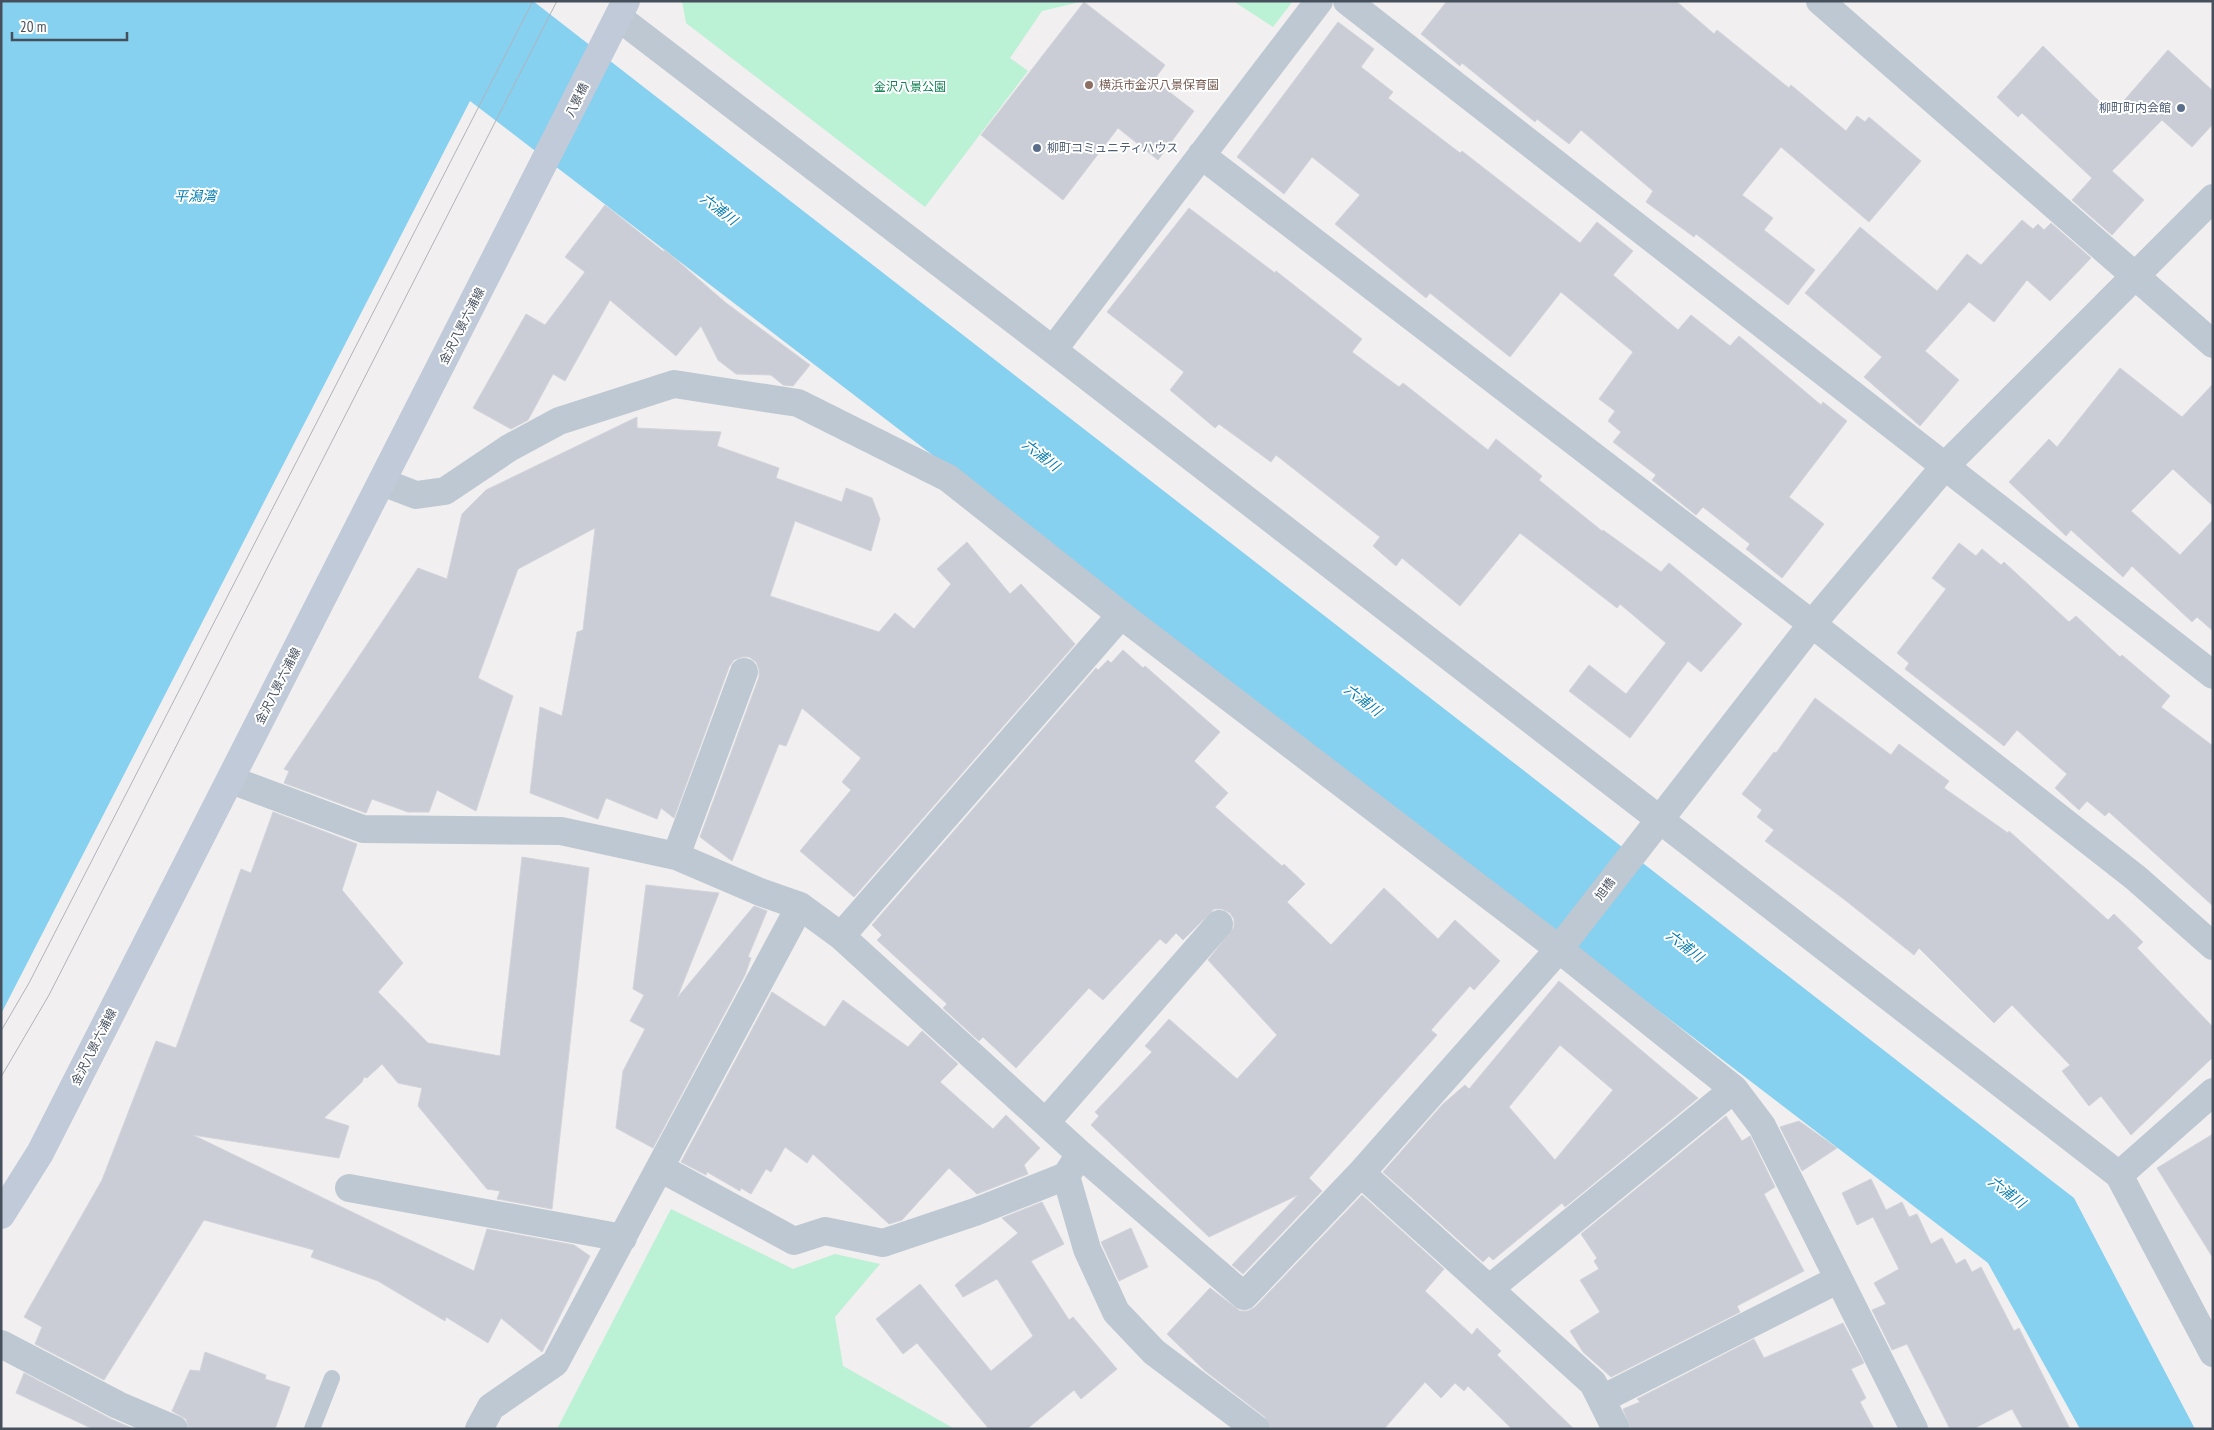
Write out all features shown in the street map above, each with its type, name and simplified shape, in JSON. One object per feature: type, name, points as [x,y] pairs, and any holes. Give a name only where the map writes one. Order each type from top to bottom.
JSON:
[{"type":"street","points":[[1053,350],[1319,1]]},
{"type":"street","points":[[1347,1],[2213,675]]},
{"type":"street","points":[[1820,1],[2213,344]]},
{"type":"street","points":[[622,9],[1053,350],[2119,1175],[2213,1353]]},
{"type":"street","name":"八景橋","points":[[549,155],[622,9]]},
{"type":"street","name":"金沢八景六浦線","points":[[1,1215],[40,1153],[549,155]]},
{"type":"street","points":[[1201,155],[1812,624],[2136,878],[2213,946]]},
{"type":"street","name":"旭橋","points":[[1080,1154],[1244,1296],[1361,1172],[1565,942],[1659,818],[1812,624],[1945,466],[2213,198]]},
{"type":"street","points":[[382,482],[416,495],[445,491],[509,448],[560,421],[674,384],[798,403],[948,478],[1121,615],[1565,942],[1734,1089],[1762,1126],[1837,1280],[1914,1429]]},
{"type":"street","points":[[841,936],[1121,615]]},
{"type":"street","points":[[676,856],[744,672]]},
{"type":"street","points":[[230,780],[362,829],[561,830],[676,856],[760,892],[800,906],[841,936],[1080,1154],[1066,1176],[975,1212],[883,1243],[825,1231],[794,1241],[660,1168]]},
{"type":"street","points":[[479,1429],[491,1407],[555,1363],[800,906]]},
{"type":"street","points":[[1046,1122],[1219,924]]},
{"type":"street","points":[[1489,1289],[1734,1089]]},
{"type":"street","points":[[2119,1175],[2213,1092]]},
{"type":"street","points":[[1361,1172],[1593,1384],[1602,1398],[1616,1429]]},
{"type":"street","points":[[1066,1176],[1086,1249],[1116,1312],[1154,1352],[1256,1429]]},
{"type":"street","points":[[349,1188],[623,1238]]},
{"type":"street","points":[[1602,1398],[1837,1280]]},
{"type":"street","points":[[1,1344],[118,1405],[174,1429]]},
{"type":"lane","points":[[312,1429],[332,1378]]},
{"type":"green space","name":"金沢八景公園","points":[[682,1],[1084,1],[1042,11],[1010,58],[1028,71],[925,207],[686,23]]},
{"type":"green space","points":[[1233,1],[1293,1],[1273,27]]},
{"type":"green space","points":[[671,1209],[793,1269],[835,1254],[880,1264],[835,1317],[843,1366],[955,1429],[557,1429]]},
{"type":"water","points":[[1,1],[533,1],[2074,1198],[2195,1429],[2080,1429],[1988,1263],[470,101],[1,1014]]},
{"type":"building","points":[[1447,1],[1676,1],[1714,34],[1717,30],[1789,88],[1791,85],[1846,131],[1857,116],[1865,122],[1869,117],[1921,161],[1869,222],[1781,147],[1742,195],[1773,218],[1764,230],[1815,270],[1788,305],[1696,234],[1694,237],[1646,202],[1653,191],[1581,130],[1569,144],[1537,119],[1535,122],[1462,63],[1460,66],[1421,34]]},
{"type":"building","points":[[1084,2],[1165,65],[1154,80],[1194,111],[1158,160],[1118,128],[1063,200],[981,135]]},
{"type":"building","points":[[1338,22],[1374,49],[1361,67],[1393,92],[1388,98],[1460,153],[1462,151],[1580,243],[1597,222],[1633,251],[1613,275],[1678,330],[1691,315],[1730,346],[1739,336],[1821,405],[1823,402],[1847,421],[1789,497],[1824,524],[1782,578],[1746,549],[1750,544],[1703,507],[1696,515],[1652,480],[1656,475],[1613,442],[1621,432],[1608,421],[1615,411],[1599,399],[1633,352],[1561,292],[1510,357],[1430,293],[1426,298],[1335,224],[1360,195],[1312,157],[1284,194],[1237,157]]},
{"type":"building","points":[[2043,46],[2105,107],[2107,105],[2114,112],[2168,50],[2213,91],[2213,124],[2192,147],[2162,120],[2112,171],[2144,200],[2112,235],[2072,200],[2092,178],[2022,113],[2018,117],[1997,97]]},
{"type":"building","points":[[605,205],[664,252],[664,249],[726,303],[810,365],[793,386],[783,385],[771,375],[736,374],[718,360],[701,326],[676,356],[610,300],[565,381],[553,374],[528,420],[511,429],[473,408],[526,314],[545,325],[585,272],[565,257]]},
{"type":"building","points":[[1189,208],[1275,273],[1276,271],[1362,339],[1352,352],[1399,387],[1403,383],[1488,450],[1496,439],[1542,476],[1539,480],[1602,531],[1661,572],[1669,563],[1742,624],[1701,672],[1688,661],[1630,738],[1569,691],[1589,665],[1626,694],[1666,643],[1620,604],[1617,608],[1520,533],[1460,606],[1402,558],[1396,566],[1373,546],[1380,537],[1276,455],[1271,462],[1219,424],[1215,428],[1170,390],[1184,372],[1107,312]]},
{"type":"building","points":[[2022,220],[2033,229],[2038,224],[2044,230],[2051,223],[2091,258],[2050,301],[2027,280],[1994,322],[1969,302],[1925,351],[1959,380],[1920,426],[1864,377],[1882,357],[1805,293],[1860,227],[1937,291],[1967,254],[1981,265]]},
{"type":"building","points":[[2120,368],[2182,417],[2213,384],[2213,506],[2173,469],[2131,511],[2180,555],[2213,520],[2213,631],[2197,617],[2192,622],[2132,566],[2123,577],[2071,530],[2066,536],[2009,482],[2049,439],[2057,447]]},
{"type":"building","points":[[637,417],[637,428],[721,432],[717,446],[779,468],[776,478],[842,502],[846,488],[872,498],[880,519],[871,551],[795,521],[770,596],[879,632],[895,613],[914,629],[951,584],[937,569],[967,542],[1010,594],[1021,584],[1075,644],[854,897],[800,851],[851,790],[842,782],[861,758],[802,708],[786,746],[779,744],[732,861],[700,837],[759,677],[756,662],[749,657],[734,660],[729,667],[674,818],[661,808],[657,819],[606,798],[598,819],[530,793],[540,707],[562,716],[577,632],[583,630],[595,528],[518,569],[478,678],[513,696],[476,811],[437,790],[429,812],[408,812],[372,799],[366,813],[284,783],[289,771],[284,769],[418,568],[447,579],[462,514],[486,490]]},
{"type":"building","points":[[1959,543],[1976,556],[1982,549],[2001,565],[2004,562],[2069,622],[2076,616],[2120,657],[2122,655],[2170,696],[2161,707],[2213,746],[2213,906],[2109,812],[2105,816],[2087,801],[2079,810],[2055,788],[2067,774],[2017,730],[2004,746],[1905,669],[1909,663],[1897,653],[1946,589],[1932,578]]},
{"type":"building","points":[[1123,650],[1143,668],[1145,666],[1220,732],[1194,761],[1228,793],[1215,807],[1282,866],[1284,864],[1305,884],[1287,902],[1331,945],[1384,888],[1438,939],[1455,920],[1500,961],[1474,990],[1470,986],[1431,1030],[1437,1035],[1309,1178],[1322,1191],[1243,1274],[1232,1265],[1298,1195],[1209,1237],[1091,1125],[1099,1116],[1095,1112],[1152,1052],[1145,1046],[1169,1019],[1237,1079],[1277,1035],[1208,960],[1234,927],[1234,919],[1230,913],[1222,909],[1214,909],[1183,940],[1176,933],[1166,944],[1160,939],[1103,1000],[1089,988],[1016,1068],[983,1037],[979,1041],[943,1008],[947,1004],[877,940],[882,935],[872,925],[1096,668],[1098,670],[1108,660],[1111,663]]},
{"type":"building","points":[[1815,698],[1891,755],[1899,744],[1949,781],[1944,788],[2008,833],[2009,831],[2108,920],[2114,914],[2143,942],[2137,948],[2213,1027],[2213,1057],[2131,1135],[2101,1096],[2089,1106],[2062,1071],[2070,1065],[2012,1005],[1994,1023],[1919,948],[1914,955],[1845,900],[1765,841],[1774,830],[1757,817],[1762,810],[1742,794],[1774,752],[1776,753]]},
{"type":"building","points":[[273,812],[357,844],[342,890],[403,963],[378,992],[428,1043],[500,1056],[522,857],[589,868],[552,1209],[497,1199],[500,1191],[487,1189],[418,1106],[422,1088],[398,1083],[382,1064],[367,1078],[364,1077],[362,1082],[324,1118],[349,1126],[339,1158],[193,1135],[474,1271],[487,1229],[574,1245],[590,1256],[542,1352],[501,1318],[488,1343],[446,1317],[445,1321],[378,1281],[311,1257],[314,1250],[204,1220],[104,1380],[35,1344],[42,1327],[24,1317],[102,1180],[156,1041],[176,1048],[241,869],[251,873]]},
{"type":"building","points":[[646,885],[719,893],[677,998],[754,906],[767,911],[748,957],[751,958],[745,975],[653,1148],[616,1128],[623,1071],[645,1029],[630,1021],[644,995],[633,989]]},
{"type":"building","points":[[1559,981],[1698,1098],[1565,1207],[1562,1203],[1493,1260],[1489,1256],[1483,1262],[1383,1172],[1443,1104],[1465,1085],[1469,1089]],"holes":[[[1560,1045],[1613,1090],[1555,1160],[1509,1107]]]},
{"type":"building","points":[[772,992],[825,1027],[843,1000],[908,1047],[922,1031],[958,1064],[940,1082],[993,1129],[1006,1115],[1040,1148],[1024,1165],[1028,1174],[977,1194],[949,1168],[902,1220],[889,1224],[813,1154],[807,1163],[785,1147],[771,1172],[766,1169],[751,1194],[741,1188],[740,1191],[707,1172],[706,1175],[681,1162]]},
{"type":"building","points":[[1726,1116],[1742,1141],[1750,1136],[1775,1187],[1764,1194],[1804,1271],[1737,1306],[1740,1312],[1611,1377],[1583,1352],[1570,1331],[1600,1312],[1580,1280],[1599,1269],[1594,1261],[1597,1258],[1581,1234]]},
{"type":"building","points":[[1799,1121],[1837,1148],[1802,1171],[1780,1127]]},
{"type":"building","points":[[2213,1134],[2213,1258],[2157,1168]]},
{"type":"building","points":[[1871,1179],[1886,1210],[1902,1202],[1909,1217],[1917,1214],[1931,1244],[1942,1238],[1956,1264],[1965,1259],[1972,1272],[1981,1267],[2014,1331],[2019,1328],[2070,1429],[2023,1429],[2012,1409],[1973,1429],[1950,1429],[1907,1344],[1892,1350],[1872,1310],[1886,1304],[1874,1283],[1899,1269],[1873,1217],[1857,1225],[1842,1193]]},
{"type":"building","points":[[1362,1195],[1444,1269],[1425,1291],[1472,1335],[1477,1328],[1501,1351],[1497,1355],[1574,1429],[1512,1429],[1468,1386],[1464,1391],[1455,1383],[1441,1398],[1425,1382],[1384,1429],[1271,1429],[1265,1417],[1204,1370],[1167,1334],[1210,1288],[1240,1311],[1248,1311],[1255,1307]]},
{"type":"building","points":[[1042,1202],[1064,1244],[1031,1261],[1069,1320],[1073,1317],[1117,1369],[1081,1399],[1074,1390],[1027,1429],[989,1429],[917,1343],[903,1354],[876,1319],[920,1284],[991,1371],[1033,1336],[997,1279],[963,1297],[955,1285],[1018,1233],[1002,1218]]},
{"type":"building","points":[[1131,1228],[1148,1267],[1119,1281],[1101,1242]]},
{"type":"building","points":[[1843,1323],[1864,1363],[1851,1369],[1866,1398],[1860,1402],[1874,1429],[1631,1429],[1623,1409],[1640,1402],[1637,1399],[1754,1339],[1764,1358]]},
{"type":"building","points":[[205,1352],[266,1375],[265,1379],[290,1387],[275,1429],[189,1429],[186,1419],[172,1411],[190,1370],[200,1371]]},
{"type":"building","points":[[24,1373],[111,1419],[134,1429],[93,1429],[16,1393]]},
{"type":"tram line","points":[[1,1031],[29,983],[533,1]]},
{"type":"tram line","points":[[1,1077],[49,995],[557,1]]},
{"type":"place","name":"横浜市金沢八景保育園","points":[[1089,85]]},
{"type":"place","name":"柳町町内会館","points":[[2181,108]]},
{"type":"place","name":"柳町コミュニティハウス","points":[[1037,148]]},
{"type":"water label","name":"平潟湾","points":[[195,196]]},
{"type":"water label","name":"六浦川","points":[[719,209]]},
{"type":"water label","name":"六浦川","points":[[1041,455]]},
{"type":"water label","name":"六浦川","points":[[1363,700]]},
{"type":"water label","name":"六浦川","points":[[1685,946]]},
{"type":"water label","name":"六浦川","points":[[2007,1192]]}]
